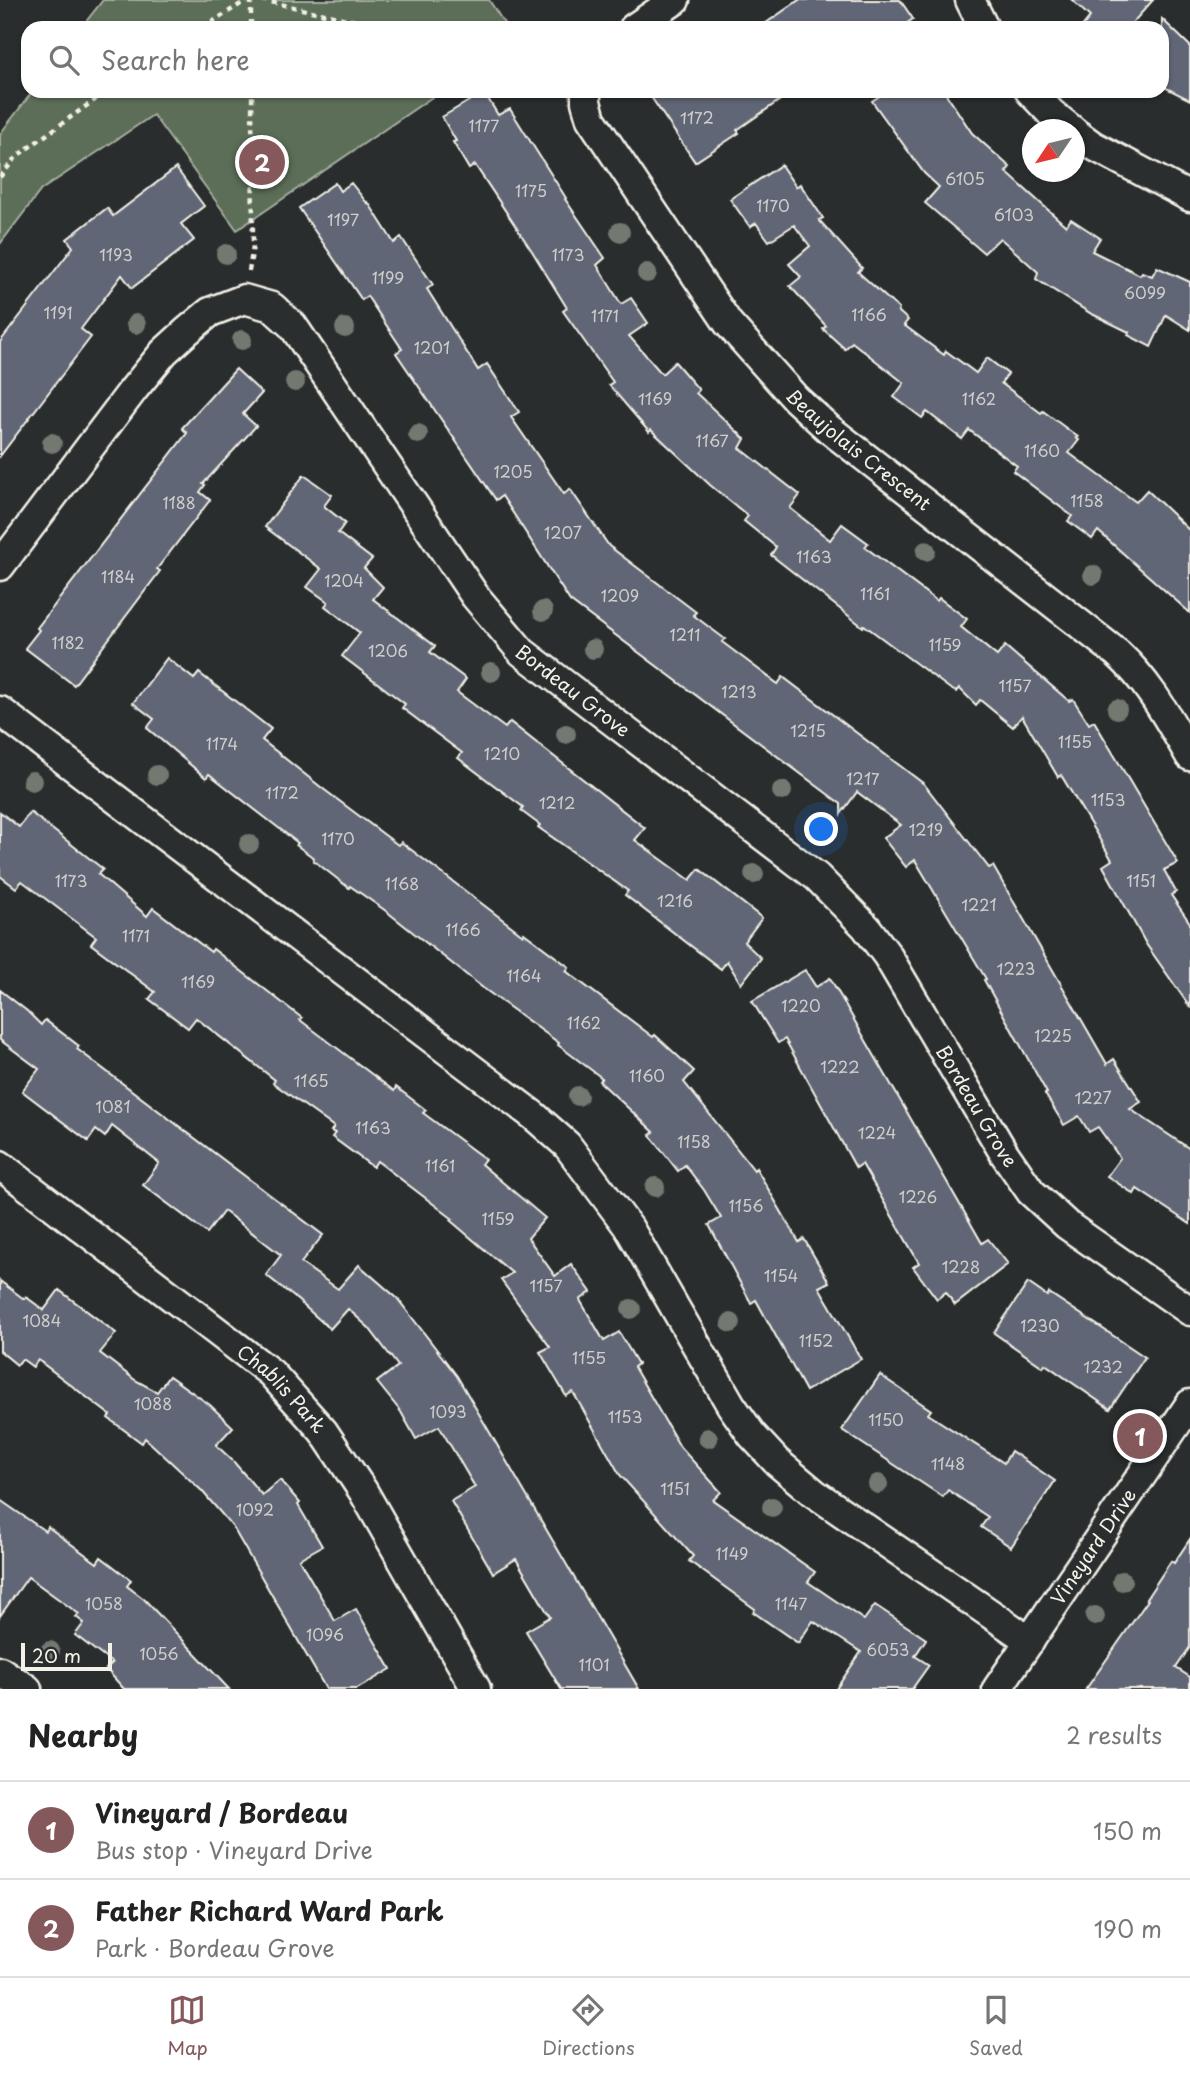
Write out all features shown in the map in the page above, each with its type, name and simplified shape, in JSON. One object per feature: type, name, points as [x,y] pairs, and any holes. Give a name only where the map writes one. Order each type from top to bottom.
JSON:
[{"type":"street","points":[[644,21],[675,0]]},
{"type":"street","points":[[970,0],[980,21]]},
{"type":"street","name":"Beaujolais Crescent","points":[[586,98],[591,119],[702,287],[728,323],[796,400],[829,429],[1126,662],[1153,692],[1190,756]]},
{"type":"street","points":[[1037,98],[1058,119]]},
{"type":"street","points":[[1085,140],[1190,197]]},
{"type":"street","points":[[0,566],[164,352],[210,312],[244,299]]},
{"type":"street","name":"Bordeau Grove","points":[[244,299],[272,307],[293,326],[475,596],[522,652],[817,877],[844,902],[866,927],[906,985],[1004,1153],[1031,1192],[1067,1225],[1190,1311]]},
{"type":"street","points":[[0,711],[534,1116],[567,1146],[629,1228],[731,1405],[752,1436],[777,1462],[814,1493],[1030,1641]]},
{"type":"street","name":"Chablis Park","points":[[0,1165],[271,1373],[323,1431],[363,1491],[476,1689]]},
{"type":"street","name":"Vineyard Drive","points":[[998,1689],[1190,1404]]},
{"type":"street","points":[[0,1671],[27,1689]]},
{"type":"path","points":[[214,21],[249,0],[250,21]]},
{"type":"path","points":[[262,0],[356,21]]},
{"type":"path","points":[[0,177],[17,156],[97,98]]},
{"type":"path","points":[[244,299],[253,246],[252,98]]},
{"type":"green space","points":[[103,0],[489,0],[502,21],[86,21]]},
{"type":"green space","points":[[28,98],[431,98],[237,230],[153,115],[41,190],[0,244],[0,134]]},
{"type":"building","points":[[799,0],[900,0],[913,19],[910,21],[769,21]]},
{"type":"building","points":[[1072,0],[1153,0],[1134,21],[1087,21],[1090,17]]},
{"type":"building","points":[[1169,26],[1190,46],[1190,100],[1169,90]]},
{"type":"building","points":[[474,98],[488,98],[498,115],[510,109],[605,258],[597,265],[621,304],[631,298],[648,323],[629,336],[662,374],[675,362],[699,390],[696,393],[745,439],[740,448],[800,495],[790,508],[830,540],[842,524],[868,543],[865,547],[937,601],[939,598],[967,619],[961,627],[997,656],[1005,646],[1069,701],[1073,699],[1089,724],[1094,721],[1178,863],[1164,870],[1176,892],[1171,895],[1190,923],[1190,1007],[1146,944],[1103,866],[1112,860],[1022,716],[1013,727],[980,700],[976,705],[959,688],[956,692],[949,688],[864,625],[863,627],[771,555],[776,547],[744,521],[748,516],[651,430],[649,432],[609,385],[613,382],[563,311],[567,308],[532,251],[475,165],[469,169],[442,117]]},
{"type":"building","points":[[652,98],[783,98],[737,130],[739,133],[695,162]]},
{"type":"building","points":[[876,98],[949,98],[972,133],[1010,167],[1006,172],[1066,226],[1071,219],[1100,238],[1092,251],[1140,275],[1142,272],[1152,276],[1157,267],[1190,282],[1190,330],[1166,315],[1151,347],[1036,279],[1038,272],[1000,238],[984,253],[925,203],[939,187],[924,173],[872,101]]},
{"type":"building","points":[[781,165],[796,187],[800,184],[823,218],[819,220],[862,268],[858,272],[908,320],[904,325],[944,355],[946,351],[976,373],[987,358],[1008,374],[1001,383],[1078,437],[1076,438],[1079,440],[1069,453],[1136,502],[1147,490],[1190,531],[1190,613],[1098,531],[1092,539],[1068,521],[1072,516],[1013,471],[1017,466],[969,430],[962,439],[927,412],[922,418],[894,397],[904,383],[852,342],[845,349],[823,329],[826,326],[790,286],[801,277],[789,264],[810,246],[794,225],[769,241],[756,223],[750,227],[730,199]]},
{"type":"building","points":[[176,168],[204,206],[181,224],[194,240],[132,288],[122,275],[81,329],[91,337],[0,456],[0,342],[73,247],[67,239],[107,208],[113,216]]},
{"type":"building","points":[[335,183],[340,191],[351,183],[368,202],[394,243],[401,237],[433,285],[427,289],[478,370],[487,364],[519,412],[511,417],[564,494],[570,489],[609,546],[696,612],[693,615],[725,639],[722,642],[778,684],[783,677],[924,784],[989,868],[993,866],[1107,1064],[1114,1059],[1141,1102],[1130,1109],[1190,1149],[1190,1224],[1137,1189],[1134,1194],[1107,1176],[1120,1158],[1098,1127],[1089,1132],[1079,1116],[1064,1125],[984,980],[986,979],[915,860],[906,867],[883,838],[901,825],[857,792],[841,814],[841,804],[570,601],[502,496],[496,500],[396,353],[402,349],[367,296],[362,300],[299,208]]},
{"type":"building","points":[[236,369],[262,393],[243,414],[256,426],[203,484],[205,485],[200,492],[210,500],[74,685],[25,648],[39,630],[37,628],[187,433],[182,428]]},
{"type":"building","points":[[304,475],[332,495],[324,506],[345,523],[338,533],[372,559],[364,568],[383,587],[373,599],[435,646],[430,652],[466,679],[457,692],[505,728],[510,722],[645,828],[635,840],[690,880],[699,869],[762,918],[744,942],[761,958],[741,984],[727,961],[721,969],[625,895],[628,891],[538,827],[540,825],[521,811],[523,807],[458,758],[462,753],[402,708],[405,704],[342,656],[360,633],[325,606],[328,602],[307,587],[321,569],[265,527]]},
{"type":"building","points":[[167,658],[194,679],[199,673],[271,729],[262,740],[398,845],[401,842],[569,967],[566,971],[653,1037],[655,1035],[694,1071],[684,1082],[754,1170],[756,1168],[799,1242],[804,1239],[829,1282],[819,1287],[861,1359],[806,1391],[756,1300],[751,1303],[709,1225],[721,1218],[704,1190],[685,1165],[678,1171],[650,1135],[654,1132],[599,1081],[602,1078],[386,911],[350,886],[349,888],[296,845],[298,843],[209,774],[206,778],[147,728],[154,719],[133,703]]},
{"type":"building","points":[[0,812],[19,827],[30,812],[103,869],[98,874],[147,916],[153,908],[211,952],[213,949],[302,1018],[300,1020],[394,1091],[396,1087],[426,1110],[423,1113],[485,1159],[481,1164],[545,1218],[528,1238],[555,1276],[571,1264],[591,1292],[580,1300],[604,1341],[619,1332],[638,1364],[634,1367],[680,1447],[721,1492],[713,1500],[815,1572],[808,1582],[864,1620],[875,1605],[926,1639],[915,1656],[929,1665],[912,1689],[836,1689],[861,1652],[813,1621],[798,1643],[753,1612],[755,1609],[689,1561],[693,1556],[620,1475],[573,1392],[566,1396],[540,1352],[550,1347],[501,1280],[512,1273],[451,1221],[453,1219],[377,1161],[373,1167],[332,1137],[335,1133],[331,1131],[334,1127],[273,1083],[275,1080],[196,1018],[188,1028],[149,999],[155,992],[91,944],[96,937],[22,881],[16,888],[0,876]]},
{"type":"building","points":[[805,970],[816,987],[830,978],[982,1243],[988,1239],[1008,1264],[955,1305],[946,1292],[937,1299],[913,1267],[919,1263],[862,1164],[856,1168],[785,1039],[778,1043],[752,1001]]},
{"type":"building","points":[[0,990],[41,1025],[45,1020],[79,1046],[77,1049],[323,1235],[301,1263],[338,1289],[359,1265],[397,1298],[457,1376],[639,1689],[561,1689],[526,1631],[550,1617],[516,1559],[493,1573],[451,1501],[475,1487],[439,1426],[416,1439],[401,1412],[377,1382],[398,1366],[369,1328],[348,1309],[330,1329],[266,1275],[281,1255],[224,1211],[207,1233],[143,1185],[159,1163],[112,1126],[105,1137],[96,1130],[88,1141],[22,1091],[39,1069],[0,1040]]},
{"type":"building","points":[[0,1281],[44,1310],[59,1290],[116,1333],[100,1353],[135,1380],[157,1392],[169,1376],[210,1405],[233,1427],[216,1445],[262,1495],[280,1480],[300,1503],[298,1505],[322,1546],[299,1559],[335,1621],[356,1609],[391,1669],[357,1689],[326,1689],[232,1526],[202,1491],[145,1438],[142,1443],[38,1360],[33,1367],[22,1359],[17,1365],[0,1351]]},
{"type":"building","points":[[1028,1283],[1047,1296],[1049,1293],[1145,1357],[1110,1409],[994,1333]]},
{"type":"building","points":[[880,1375],[931,1410],[928,1414],[1004,1463],[1011,1451],[1055,1481],[1011,1547],[981,1527],[988,1517],[948,1490],[943,1497],[842,1430]]},
{"type":"building","points":[[0,1500],[45,1531],[48,1527],[97,1563],[101,1557],[131,1580],[127,1586],[144,1599],[229,1689],[124,1689],[106,1669],[112,1663],[75,1635],[84,1623],[76,1617],[79,1614],[28,1577],[0,1616]]},
{"type":"building","points":[[1190,1539],[1190,1647],[1176,1668],[1190,1677],[1190,1689],[1086,1689],[1148,1600],[1146,1599],[1171,1561],[1174,1563]]},
{"type":"place","name":"Father Richard Ward Park","points":[[262,162]]},
{"type":"place","name":"Vineyard / Bordeau","points":[[1140,1436]]}]
